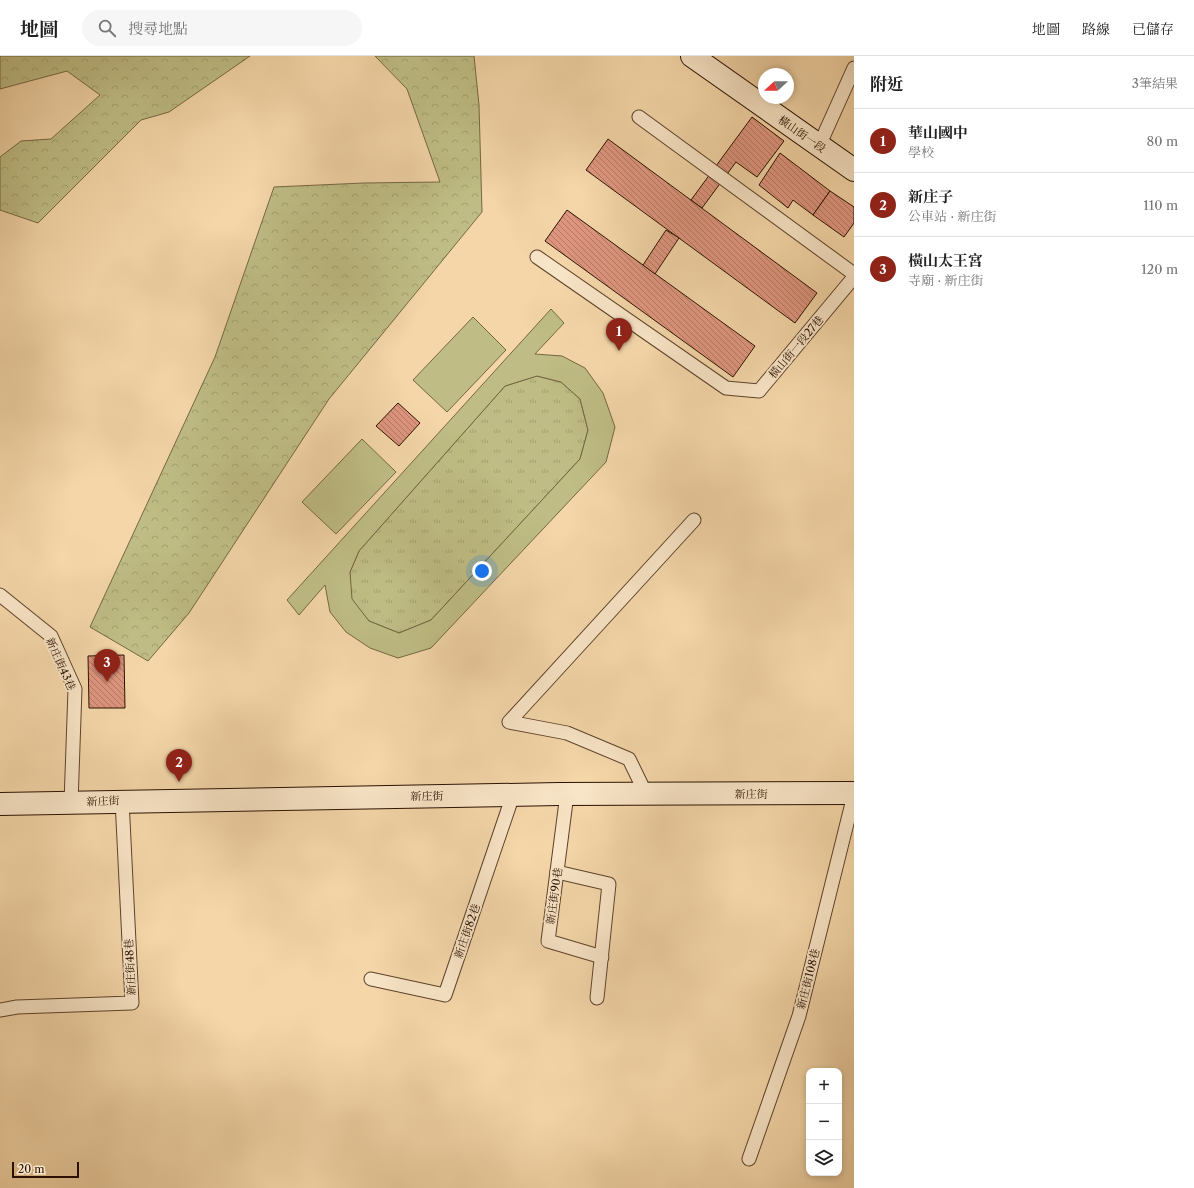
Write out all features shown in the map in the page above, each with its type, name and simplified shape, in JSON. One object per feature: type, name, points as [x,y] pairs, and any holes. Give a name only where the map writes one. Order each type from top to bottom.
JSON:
[{"type":"street","name":"橫山街一段","points":[[692,56],[854,170]]},
{"type":"street","name":"新庄街","points":[[0,804],[71,803],[122,800],[567,794],[854,794]]},
{"type":"lane","points":[[819,146],[854,68]]},
{"type":"lane","points":[[639,117],[854,276]]},
{"type":"lane","name":"橫山街一段27巷","points":[[537,257],[726,388],[759,392],[854,276]]},
{"type":"lane","points":[[646,794],[629,759],[567,733],[509,722],[694,520]]},
{"type":"lane","name":"新庄街43巷","points":[[0,595],[51,636],[74,689],[71,803]]},
{"type":"lane","name":"新庄街90巷","points":[[567,794],[548,941],[602,957]]},
{"type":"lane","name":"新庄街108巷","points":[[750,1159],[799,1016],[854,794]]},
{"type":"lane","name":"新庄街82巷","points":[[371,978],[445,995],[513,795]]},
{"type":"lane","name":"新庄街48巷","points":[[0,1010],[17,1007],[132,1003],[122,800]]},
{"type":"lane","points":[[557,872],[609,884],[597,998]]},
{"type":"green space","points":[[0,56],[250,56],[169,112],[141,120],[38,223],[0,210],[0,157],[21,141],[51,139],[100,95],[67,71],[0,89]]},
{"type":"green space","points":[[375,56],[474,56],[479,105],[482,212],[329,399],[189,613],[148,661],[90,627],[215,357],[274,187],[364,183],[440,182],[407,89]]},
{"type":"green space","points":[[551,309],[564,323],[535,354],[562,356],[585,368],[603,393],[615,427],[606,462],[431,648],[398,658],[370,648],[346,632],[330,612],[325,585],[299,615],[287,600]],"holes":[[[537,376],[561,382],[580,399],[588,430],[580,459],[431,620],[399,633],[369,621],[352,599],[350,572],[359,551],[505,386]]]},
{"type":"green space","points":[[473,317],[506,350],[447,412],[413,380]]},
{"type":"green space","points":[[537,376],[561,382],[580,399],[588,430],[580,459],[431,620],[399,633],[369,621],[351,599],[350,572],[359,551],[505,386]]},
{"type":"green space","points":[[362,439],[396,472],[336,534],[302,502]]},
{"type":"building","points":[[752,117],[784,141],[757,177],[736,162],[702,208],[691,200]]},
{"type":"building","points":[[608,139],[817,293],[795,323],[586,170]]},
{"type":"building","points":[[780,153],[830,191],[813,215],[793,200],[788,208],[759,185]]},
{"type":"building","points":[[830,191],[854,207],[854,223],[844,237],[813,215]]},
{"type":"building","points":[[567,210],[755,346],[733,377],[545,241]]},
{"type":"building","points":[[666,230],[679,238],[655,274],[643,265]]},
{"type":"building","points":[[398,403],[420,423],[399,446],[376,426]]},
{"type":"building","points":[[124,655],[125,708],[89,708],[88,656]]},
{"type":"place","name":"華山國中","points":[[619,351]]},
{"type":"place","name":"橫山太王宮","points":[[107,682]]},
{"type":"place","name":"新庄子","points":[[179,782]]}]
